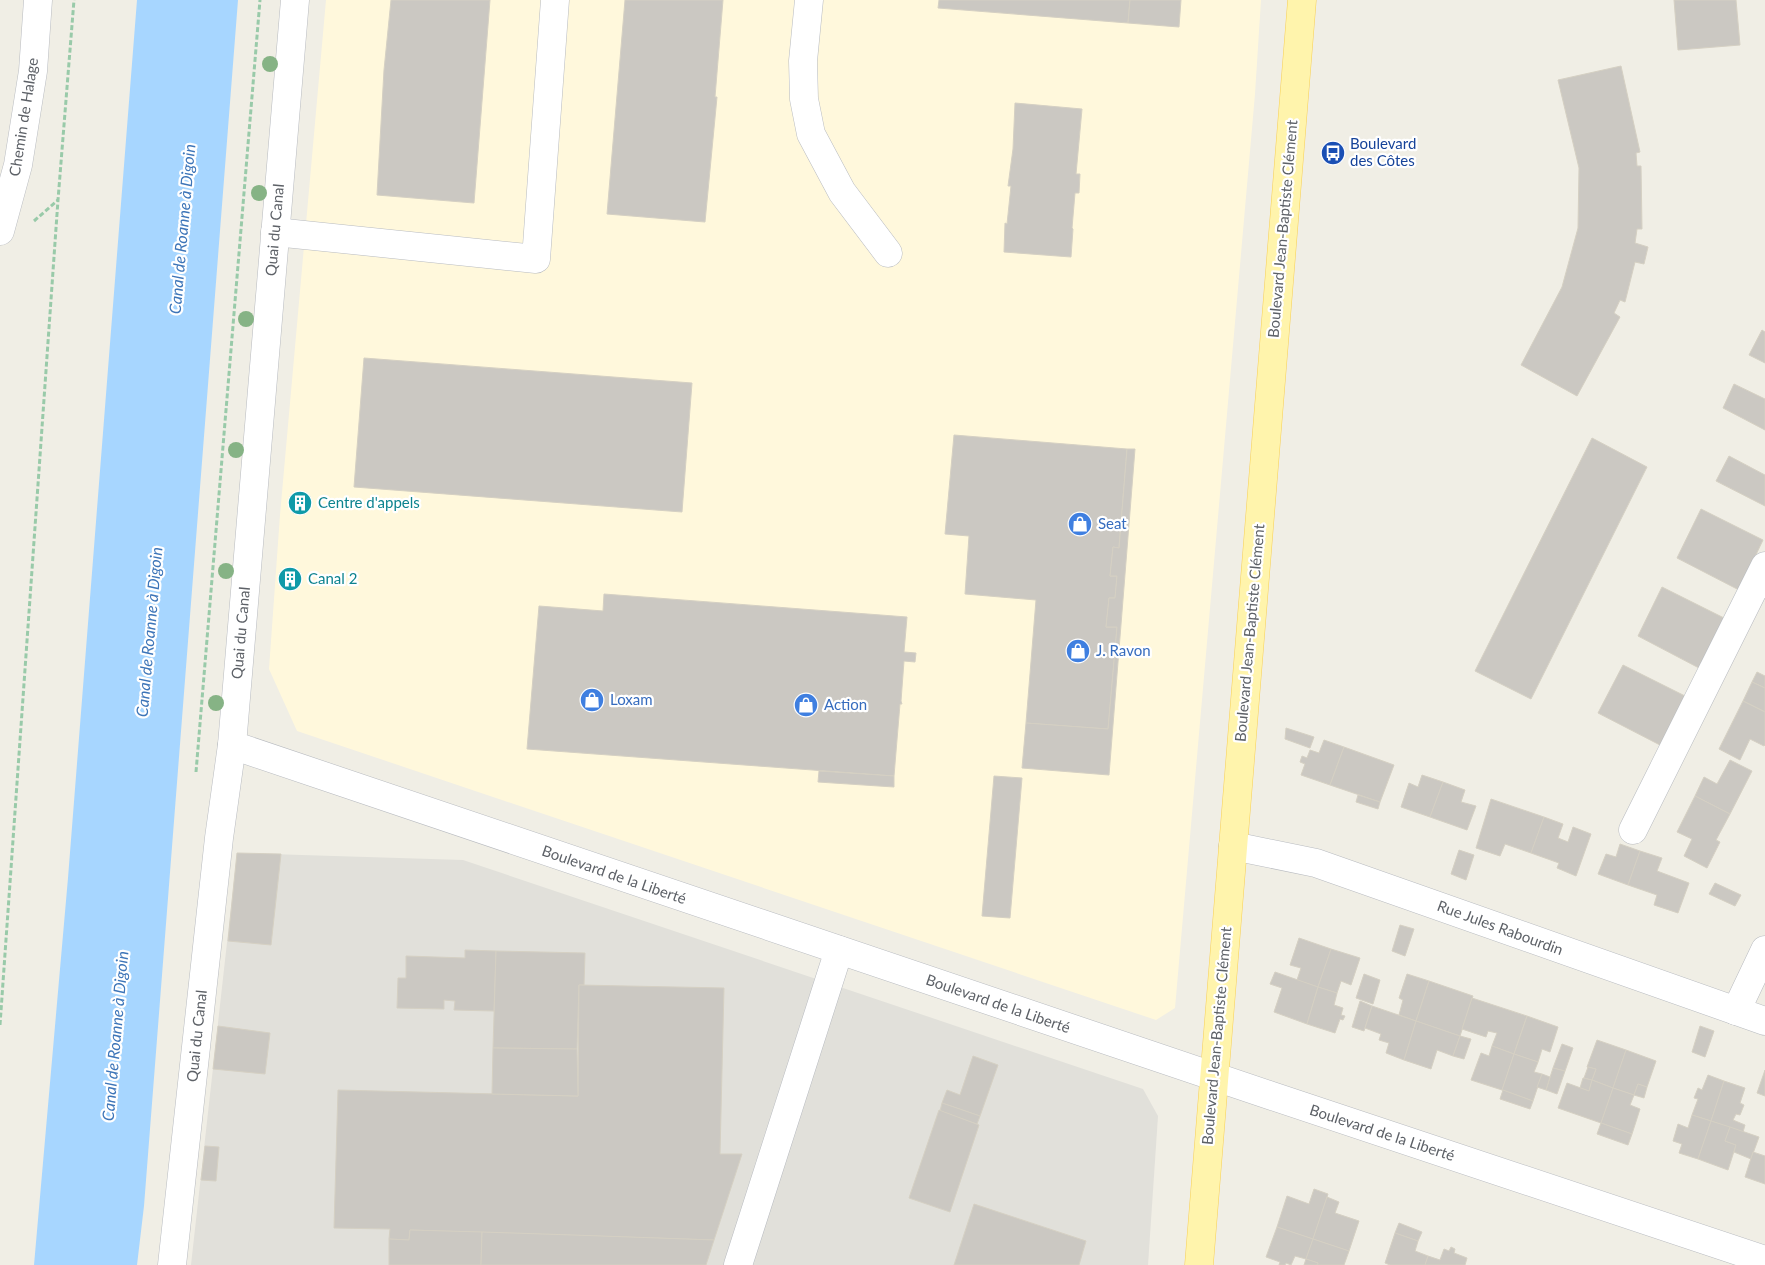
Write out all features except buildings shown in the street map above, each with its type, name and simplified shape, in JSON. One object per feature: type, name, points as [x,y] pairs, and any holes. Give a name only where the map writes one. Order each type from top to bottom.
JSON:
[{"type":"main road","name":"Boulevard Jean-Baptiste Clément","points":[[1199,1265],[1302,0]]},
{"type":"street","name":"Chemin de Halage","points":[[0,231],[18,165],[33,71],[38,0]]},
{"type":"street","name":"Quai du Canal","points":[[172,1265],[219,838],[232,746],[295,0]]},
{"type":"street","points":[[275,232],[536,259],[555,0]]},
{"type":"street","points":[[808,0],[803,61],[804,99],[811,134],[842,192],[888,253]]},
{"type":"street","points":[[1633,830],[1765,566]]},
{"type":"street","name":"Boulevard de la Liberté","points":[[232,746],[1765,1260]]},
{"type":"street","name":"Rue Jules Rabourdin","points":[[1233,846],[1316,863],[1765,1021]]},
{"type":"street","points":[[738,1265],[839,950]]},
{"type":"street","points":[[1736,1012],[1765,950]]},
{"type":"path","points":[[0,1025],[74,0]]},
{"type":"path","points":[[196,775],[260,0]]},
{"type":"shaded area","points":[[326,0],[1261,0],[1255,94],[1175,1008],[1156,1020],[297,731],[269,669],[280,515]]},
{"type":"shaded area","points":[[237,853],[463,860],[1143,1089],[1158,1116],[1148,1265],[191,1265]]},
{"type":"water","name":"Canal de Roanne à Digoin","points":[[137,0],[238,0],[144,1206],[137,1265],[34,1265],[68,878]]},
{"type":"place","name":"Boulevard des Côtes","points":[[1333,153]]},
{"type":"place","name":"Centre d'appels","points":[[300,503]]},
{"type":"place","name":"Seat","points":[[1080,524]]},
{"type":"place","name":"Canal 2","points":[[290,579]]},
{"type":"place","name":"J. Ravon","points":[[1078,651]]},
{"type":"place","name":"Loxam","points":[[592,700]]},
{"type":"place","name":"Action","points":[[806,705]]}]
